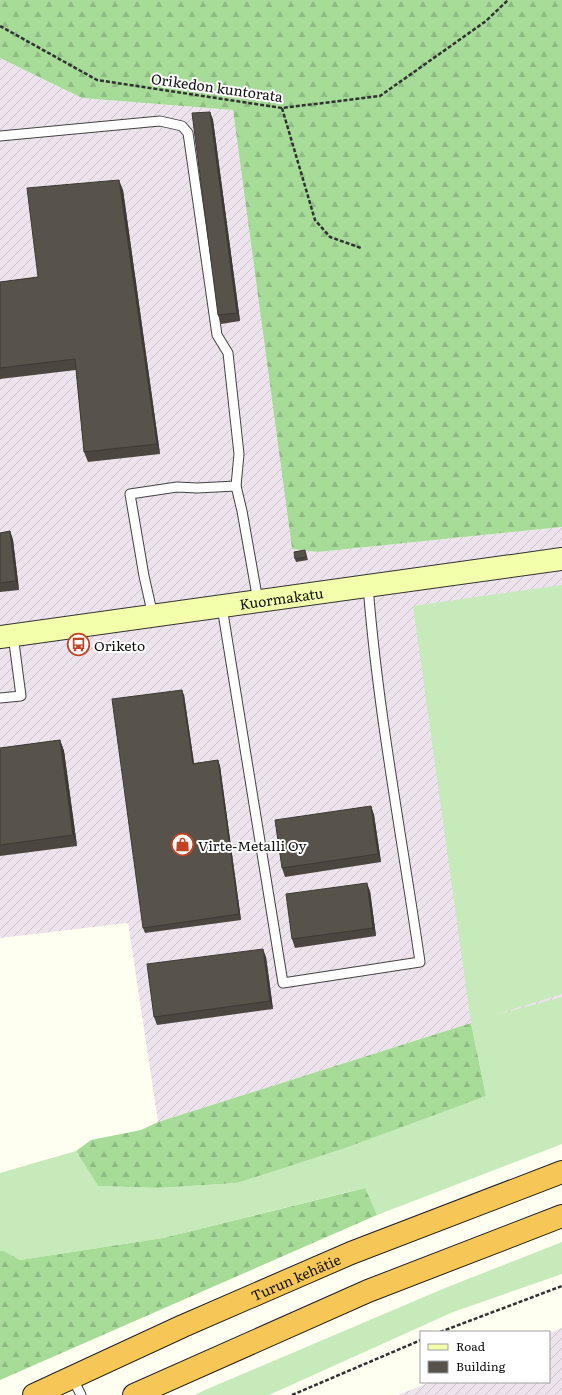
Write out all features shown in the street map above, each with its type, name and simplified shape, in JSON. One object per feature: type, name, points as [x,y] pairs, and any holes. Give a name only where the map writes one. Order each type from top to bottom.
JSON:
[{"type":"highway","name":"Turun kehätie","points":[[34,1395],[77,1386],[183,1326],[351,1253],[562,1172]]},
{"type":"highway","points":[[134,1395],[368,1291],[562,1216]]},
{"type":"street","name":"Kuormakatu","points":[[7,636],[562,559]]},
{"type":"lane","points":[[0,136],[160,121],[182,126],[188,133],[217,335],[228,353],[239,454],[236,486],[242,511],[258,602]]},
{"type":"lane","points":[[153,616],[144,576],[130,494],[177,487],[197,488],[236,486]]},
{"type":"lane","points":[[222,607],[283,983],[420,962],[382,715],[371,628],[368,586]]},
{"type":"lane","points":[[0,698],[21,696],[7,636]]},
{"type":"path","name":"Orikedon kuntorata","points":[[0,26],[97,80],[282,108],[380,96],[486,21],[508,0]]},
{"type":"path","points":[[282,108],[315,220],[330,237],[361,248]]},
{"type":"path","points":[[443,1331],[562,1286]]},
{"type":"path","points":[[292,1395],[420,1340]]},
{"type":"shaded area","points":[[0,58],[82,98],[233,110],[292,549],[318,552],[562,527],[562,997],[471,1023],[158,1122],[128,923],[0,938]]},
{"type":"shaded area","points":[[562,1328],[562,1395],[398,1395],[428,1383],[550,1383],[550,1333]]},
{"type":"green space","points":[[0,0],[562,0],[562,527],[318,552],[292,549],[233,110],[82,98],[0,58]]},
{"type":"green space","points":[[562,585],[562,994],[488,1017],[562,997],[562,1144],[377,1215],[364,1188],[163,1238],[20,1260],[4,1251],[0,1251],[0,1173],[76,1151],[98,1186],[158,1188],[237,1183],[486,1096],[471,1023],[413,606]]},
{"type":"green space","points":[[471,1023],[486,1096],[345,1148],[237,1183],[158,1188],[98,1186],[76,1151],[91,1140],[141,1130],[158,1122]]},
{"type":"green space","points":[[365,1188],[377,1215],[0,1380],[0,1251],[4,1251],[20,1260],[163,1238]]},
{"type":"green space","points":[[562,1242],[562,1274],[453,1312],[269,1395],[195,1395],[445,1288]]},
{"type":"building","points":[[210,112],[237,313],[218,315],[192,113]]},
{"type":"building","points":[[119,180],[157,444],[84,452],[75,359],[0,368],[0,282],[38,277],[27,188]]},
{"type":"building","points":[[10,531],[16,581],[0,583],[0,533]]},
{"type":"building","points":[[305,550],[306,557],[295,559],[294,552]]},
{"type":"building","name":"Virte-Metalli Oy","points":[[182,690],[193,764],[218,760],[239,914],[143,928],[112,699]]},
{"type":"building","points":[[60,740],[73,835],[0,845],[0,748]]},
{"type":"building","points":[[371,806],[378,854],[282,868],[275,820]]},
{"type":"building","points":[[367,883],[373,928],[292,939],[286,894]]},
{"type":"building","points":[[263,949],[270,1001],[154,1017],[147,964]]},
{"type":"place","name":"Oriketo","points":[[78,645]]},
{"type":"place","name":"Virte-Metalli Oy","points":[[182,845]]}]
